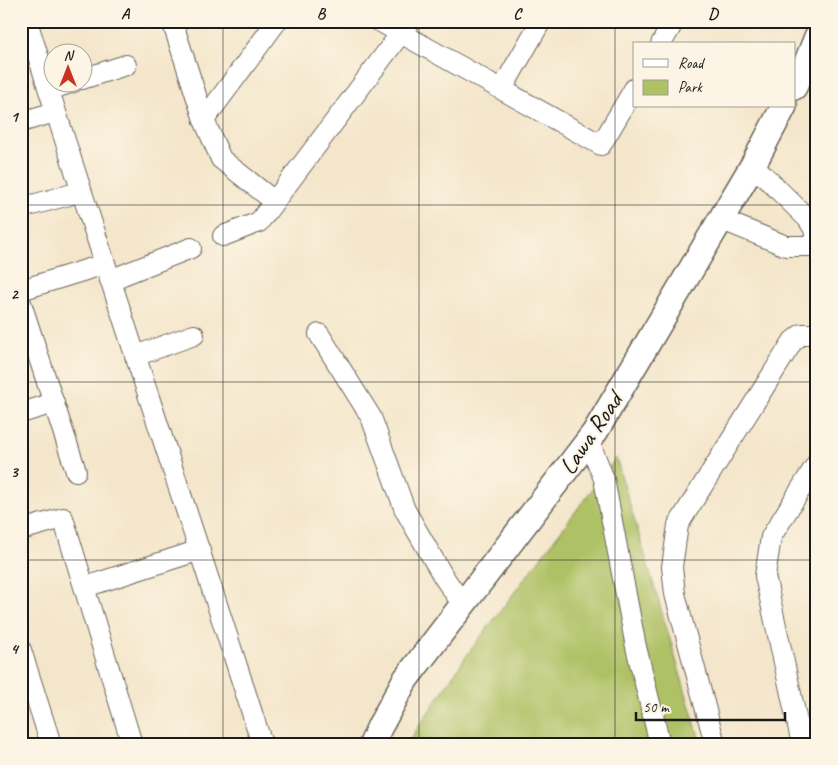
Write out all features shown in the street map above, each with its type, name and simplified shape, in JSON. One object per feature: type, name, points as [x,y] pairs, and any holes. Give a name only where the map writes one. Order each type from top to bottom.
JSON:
[{"type":"main road","points":[[796,83],[817,38]]},
{"type":"main road","name":"Lawa Road","points":[[372,744],[405,680],[589,441],[753,165],[783,108]]},
{"type":"street","points":[[172,21],[204,120],[221,159],[274,201]]},
{"type":"street","points":[[204,120],[277,21]]},
{"type":"street","points":[[379,21],[406,28],[502,89],[601,145],[633,91]]},
{"type":"street","points":[[502,89],[541,21]]},
{"type":"street","points":[[662,42],[674,21]]},
{"type":"street","points":[[30,22],[42,65]]},
{"type":"street","points":[[223,236],[259,222],[406,28]]},
{"type":"street","points":[[92,76],[126,65]]},
{"type":"street","points":[[50,92],[80,192],[200,550],[262,744]]},
{"type":"street","points":[[21,122],[55,112]]},
{"type":"street","points":[[753,165],[808,218],[817,234]]},
{"type":"street","points":[[21,208],[80,192]]},
{"type":"street","points":[[720,218],[786,246],[817,246]]},
{"type":"street","points":[[21,290],[107,272],[191,248]]},
{"type":"street","points":[[21,303],[76,470]]},
{"type":"street","points":[[319,334],[371,417],[405,510],[443,576],[463,605]]},
{"type":"street","points":[[714,744],[675,594],[672,567],[678,525],[793,341],[802,334],[814,334],[817,337]]},
{"type":"street","points":[[135,356],[194,336]]},
{"type":"street","points":[[21,413],[54,403]]},
{"type":"street","points":[[589,441],[604,480],[636,648],[660,744]]},
{"type":"street","points":[[802,744],[765,576],[771,537],[817,463]]},
{"type":"street","points":[[21,530],[63,518],[132,744]]},
{"type":"street","points":[[85,587],[200,550]]},
{"type":"street","points":[[21,650],[51,744]]},
{"type":"green space","points":[[616,458],[701,744],[407,744],[467,655]]}]
